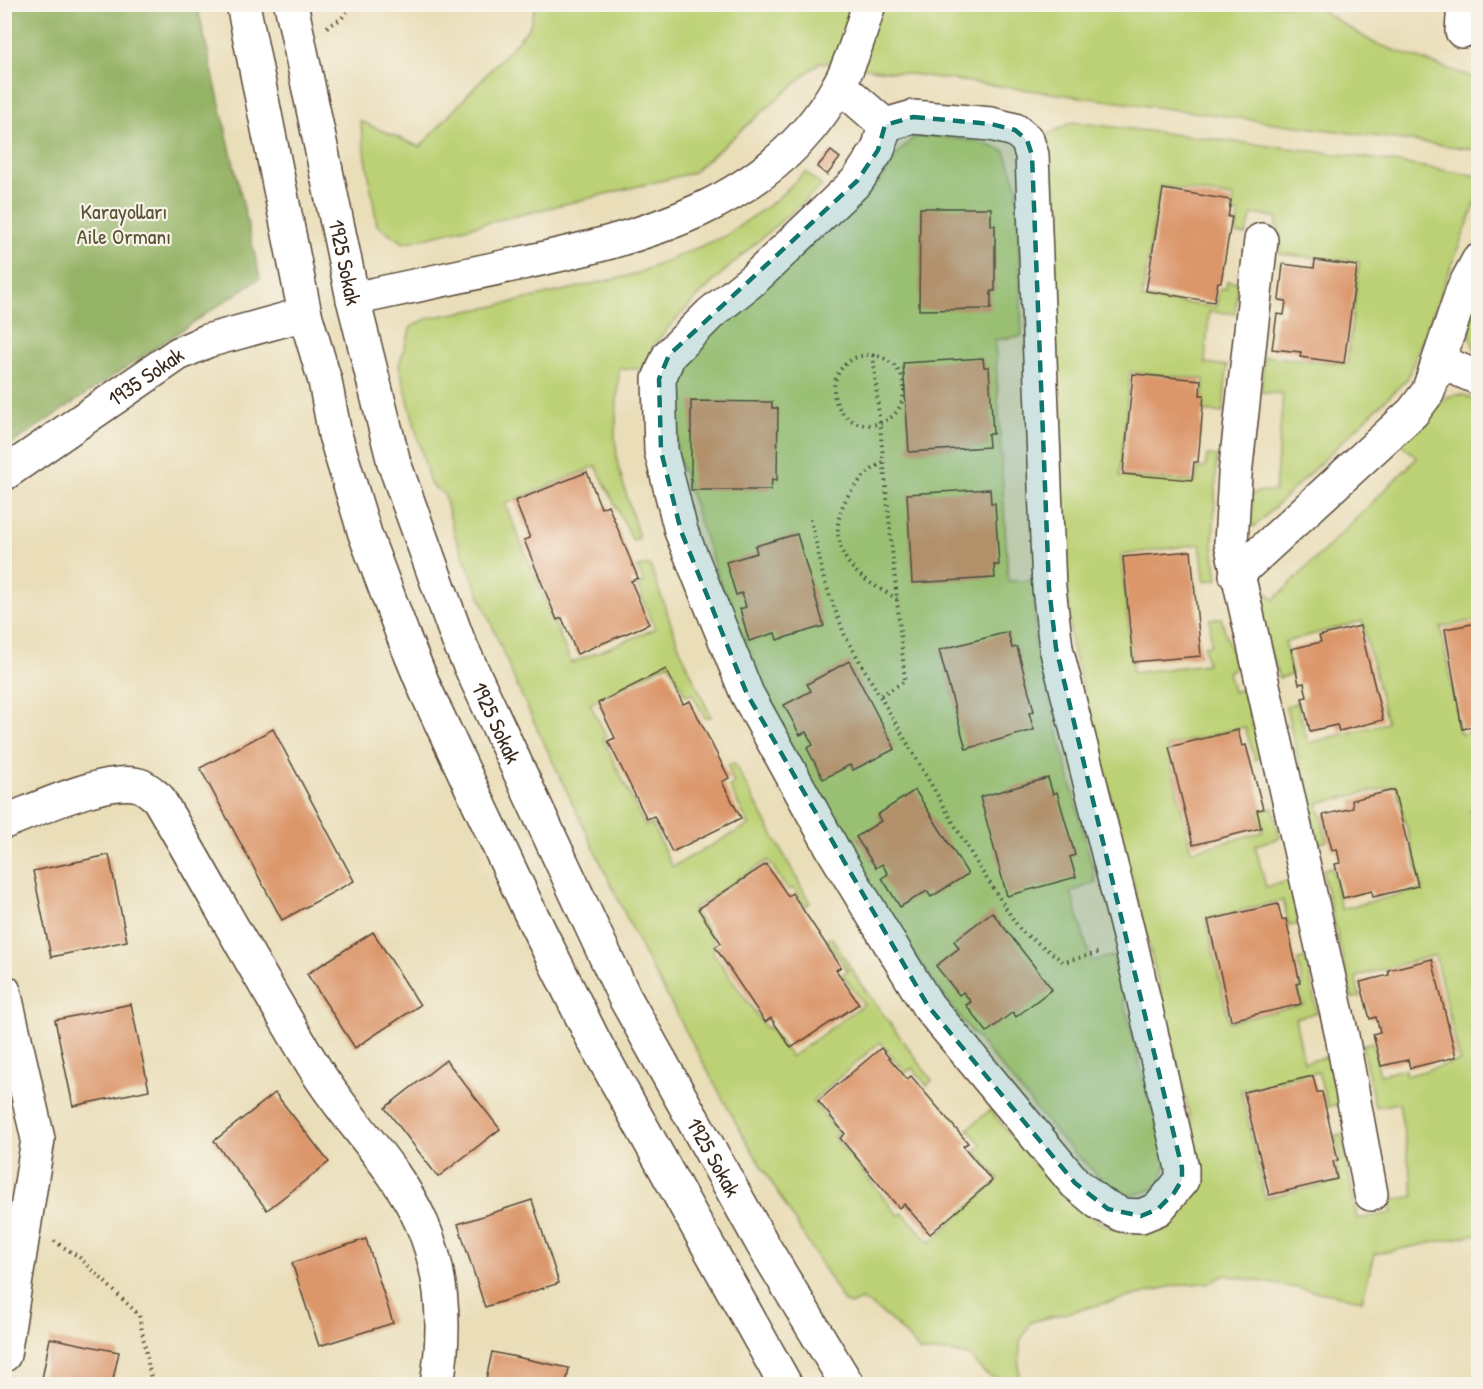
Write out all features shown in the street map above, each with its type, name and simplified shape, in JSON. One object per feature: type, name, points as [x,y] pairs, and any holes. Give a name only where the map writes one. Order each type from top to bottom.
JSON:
[{"type":"street","name":"1925 Sokak","points":[[243,4],[305,314],[325,381],[334,435],[365,534],[426,691],[594,1041],[785,1384]]},
{"type":"street","name":"1925 Sokak","points":[[291,4],[353,299],[394,463],[458,640],[624,996],[763,1245],[847,1384]]},
{"type":"street","points":[[353,299],[606,245],[698,213],[741,188],[782,156],[814,121],[839,85],[869,4]]},
{"type":"street","points":[[839,85],[885,125]]},
{"type":"street","points":[[913,117],[991,124],[1015,130],[1027,140],[1032,155],[1049,588],[1056,648],[1131,944],[1182,1168],[1182,1180],[1174,1193],[1158,1209],[1141,1216],[1122,1215],[1108,1209],[1075,1183],[928,1006],[835,853],[747,694],[681,531],[662,451],[659,379],[669,355],[711,313],[755,278],[857,181],[878,150],[885,125],[913,117]]},
{"type":"street","points":[[1262,240],[1235,475],[1231,543],[1236,574],[1342,1036],[1371,1194]]},
{"type":"street","points":[[1236,574],[1413,412],[1428,392],[1463,289],[1479,261]]},
{"type":"street","name":"1935 Sokak","points":[[4,474],[178,354],[207,341],[305,314]]},
{"type":"street","points":[[1439,361],[1479,378]]},
{"type":"street","points":[[4,822],[84,792],[124,783],[140,785],[158,798],[317,1072],[400,1186],[422,1224],[438,1273],[443,1320],[437,1384]]},
{"type":"street","points":[[4,991],[38,1139],[4,1355]]},
{"type":"path","points":[[873,355],[905,681],[880,696]]},
{"type":"path","points":[[873,355],[894,364],[904,384],[901,406],[894,416],[880,423],[862,424],[842,413],[834,391],[842,369],[861,356],[873,355]]},
{"type":"path","points":[[884,462],[864,474],[842,502],[838,531],[846,558],[851,565],[862,577],[897,599]]},
{"type":"path","points":[[811,519],[824,580],[845,636],[979,867],[1021,931],[1064,962],[1131,944]]},
{"type":"path","points":[[25,1224],[79,1257],[139,1315],[151,1378],[149,1384]]},
{"type":"highlighted area","points":[[913,117],[991,124],[1015,130],[1027,140],[1032,155],[1049,588],[1056,648],[1182,1168],[1182,1180],[1174,1193],[1158,1209],[1141,1216],[1108,1209],[1075,1183],[928,1006],[747,694],[681,531],[661,451],[659,379],[669,355],[857,181],[878,150],[885,125]]},
{"type":"green space","name":"Karayolları Aile Ormanı","points":[[5,4],[197,5],[260,278],[5,448]]},
{"type":"green space","points":[[536,4],[1313,5],[1374,43],[1478,79],[1478,150],[820,62],[692,173],[404,243],[377,225],[360,121],[420,147],[529,28]]},
{"type":"green space","points":[[1073,122],[1362,157],[1478,176],[1478,197],[1407,379],[1254,527],[1251,523],[1251,496],[1256,492],[1275,491],[1283,394],[1261,392],[1264,356],[1347,364],[1359,262],[1280,254],[1280,244],[1276,243],[1279,227],[1276,226],[1277,217],[1252,214],[1246,235],[1236,234],[1238,213],[1232,212],[1234,197],[1160,186],[1142,298],[1216,307],[1220,288],[1226,289],[1227,281],[1238,282],[1235,313],[1209,312],[1205,363],[1227,366],[1223,413],[1202,411],[1204,379],[1130,372],[1120,476],[1195,482],[1198,468],[1205,468],[1207,455],[1217,456],[1213,545],[1218,579],[1205,581],[1200,544],[1121,555],[1133,673],[1207,664],[1204,646],[1211,645],[1210,619],[1221,618],[1236,668],[1228,672],[1233,692],[1242,689],[1262,757],[1255,760],[1245,727],[1167,746],[1191,851],[1263,832],[1258,812],[1273,808],[1280,838],[1255,845],[1266,887],[1289,881],[1299,924],[1289,926],[1283,900],[1206,919],[1229,1022],[1303,1005],[1298,987],[1303,985],[1298,960],[1306,958],[1317,1013],[1295,1018],[1304,1062],[1327,1057],[1339,1105],[1328,1107],[1318,1072],[1241,1090],[1265,1198],[1339,1181],[1335,1163],[1341,1160],[1335,1135],[1342,1134],[1357,1219],[1392,1213],[1389,1201],[1414,1196],[1399,1103],[1375,1107],[1362,1045],[1372,1042],[1380,1075],[1405,1069],[1406,1076],[1460,1061],[1435,955],[1358,976],[1356,980],[1360,997],[1352,998],[1322,870],[1332,867],[1341,909],[1422,889],[1396,786],[1318,803],[1327,841],[1318,844],[1286,707],[1297,702],[1308,743],[1387,723],[1362,621],[1285,642],[1292,675],[1279,678],[1253,597],[1254,584],[1257,583],[1274,600],[1417,458],[1399,442],[1447,397],[1464,395],[1478,404],[1478,620],[1441,627],[1460,734],[1478,731],[1478,808],[1470,810],[1478,858],[1478,1234],[1375,1254],[1362,1300],[1225,1275],[1211,1282],[1173,1286],[1031,1322],[1020,1342],[1019,1378],[1004,1379],[986,1373],[971,1357],[950,1352],[920,1352],[886,1316],[861,1300],[850,1305],[844,1302],[742,1134],[644,954],[517,686],[454,533],[444,494],[430,484],[399,365],[411,327],[428,318],[496,306],[636,274],[725,236],[776,200],[805,172],[822,186],[701,293],[655,344],[643,369],[619,369],[615,437],[618,466],[639,538],[633,541],[596,466],[505,504],[571,663],[655,629],[637,585],[644,583],[637,567],[650,565],[680,649],[711,717],[705,718],[692,693],[686,696],[669,663],[590,704],[606,736],[603,739],[645,826],[652,824],[672,867],[749,825],[729,786],[734,785],[728,765],[734,763],[810,903],[805,906],[793,888],[788,890],[768,860],[693,909],[713,939],[712,951],[766,1028],[769,1027],[791,1057],[864,1004],[842,974],[848,971],[826,940],[832,938],[860,983],[932,1080],[927,1086],[913,1068],[906,1072],[880,1042],[812,1101],[838,1132],[834,1137],[898,1215],[903,1213],[930,1242],[999,1179],[975,1151],[982,1145],[968,1129],[990,1110],[1041,1171],[1084,1212],[1107,1226],[1131,1232],[1154,1229],[1187,1204],[1203,1172],[1144,924],[1071,644],[1062,501],[1047,135]]},
{"type":"green space","points":[[935,136],[979,142],[1005,151],[1017,187],[1022,336],[995,340],[1008,581],[1034,581],[1035,643],[1096,882],[1071,892],[1091,961],[1113,956],[1140,1067],[1167,1159],[1160,1185],[1137,1194],[1113,1191],[1061,1139],[957,1014],[889,919],[791,748],[720,583],[677,454],[673,380],[678,366],[741,302],[849,215],[885,175],[899,152],[913,138]]},
{"type":"green space","points":[[1478,299],[1478,354],[1474,348],[1470,327]]},
{"type":"building","points":[[1364,4],[1436,4],[1435,10],[1364,7]]},
{"type":"building","points":[[831,151],[840,158],[827,175],[817,167]]},
{"type":"building","points":[[1163,189],[1231,200],[1228,217],[1232,217],[1221,282],[1218,282],[1214,302],[1146,291]]},
{"type":"building","points":[[920,208],[991,208],[991,225],[995,225],[995,291],[991,291],[991,309],[919,310]]},
{"type":"building","points":[[1315,260],[1357,266],[1344,363],[1300,357],[1301,352],[1272,349],[1277,314],[1284,315],[1286,301],[1279,300],[1283,264],[1314,268]]},
{"type":"building","points":[[983,358],[984,367],[989,367],[993,434],[988,434],[989,447],[909,452],[903,363]]},
{"type":"building","points":[[1133,374],[1201,380],[1200,395],[1204,395],[1198,462],[1194,462],[1192,480],[1123,474]]},
{"type":"building","points":[[691,401],[772,402],[772,408],[778,408],[777,480],[772,479],[771,490],[691,490]]},
{"type":"building","points":[[587,472],[601,508],[608,505],[638,578],[631,581],[649,624],[577,654],[562,618],[557,620],[524,540],[530,538],[515,501]]},
{"type":"building","points":[[990,489],[991,503],[995,503],[999,565],[994,565],[995,578],[912,583],[907,494]]},
{"type":"building","points":[[797,534],[824,626],[777,640],[775,633],[749,641],[740,609],[746,607],[742,593],[736,595],[726,562],[757,553],[755,546]]},
{"type":"building","points":[[1191,551],[1201,656],[1133,662],[1123,557]]},
{"type":"building","points":[[1478,623],[1478,726],[1462,729],[1445,629]]},
{"type":"building","points":[[1360,626],[1383,720],[1339,731],[1337,725],[1310,731],[1302,698],[1307,697],[1304,683],[1299,684],[1291,649],[1321,642],[1319,636]]},
{"type":"building","points":[[1008,632],[1012,648],[1017,647],[1034,711],[1029,713],[1034,730],[966,749],[939,650]]},
{"type":"building","points":[[849,661],[895,749],[853,770],[850,765],[823,779],[807,748],[813,745],[806,732],[800,735],[784,705],[811,691],[807,684]]},
{"type":"building","points":[[666,669],[683,704],[690,701],[729,778],[722,782],[741,818],[672,852],[654,816],[647,819],[608,741],[615,738],[598,703]]},
{"type":"building","points":[[273,729],[354,881],[282,920],[200,768]]},
{"type":"building","points":[[1238,730],[1242,746],[1246,745],[1263,809],[1257,810],[1261,828],[1193,845],[1169,747]]},
{"type":"building","points":[[1048,778],[1053,794],[1057,792],[1075,855],[1070,857],[1076,877],[1007,896],[980,797]]},
{"type":"building","points":[[915,790],[968,874],[931,897],[927,891],[900,907],[882,878],[888,874],[882,864],[876,868],[856,837],[881,821],[877,815]]},
{"type":"building","points":[[1394,790],[1418,886],[1373,897],[1372,891],[1343,898],[1335,864],[1340,863],[1337,849],[1332,850],[1323,815],[1353,808],[1352,800]]},
{"type":"building","points":[[109,855],[127,941],[51,957],[33,871]]},
{"type":"building","points":[[766,864],[788,896],[792,893],[841,967],[836,970],[859,1004],[791,1048],[771,1018],[765,1022],[715,947],[721,943],[698,909]]},
{"type":"building","points":[[1278,904],[1282,920],[1286,919],[1300,983],[1296,984],[1301,1004],[1231,1020],[1208,920]]},
{"type":"building","points":[[992,912],[1052,989],[1016,1017],[1013,1012],[987,1032],[966,1005],[971,1002],[963,992],[959,995],[936,966],[959,948],[954,941]]},
{"type":"building","points":[[373,932],[420,1005],[355,1048],[307,974]]},
{"type":"building","points":[[1432,959],[1456,1057],[1410,1068],[1408,1060],[1381,1066],[1373,1034],[1380,1032],[1376,1017],[1370,1019],[1360,982],[1389,975],[1388,970]]},
{"type":"building","points":[[131,1004],[149,1090],[73,1106],[55,1020]]},
{"type":"building","points":[[881,1048],[907,1079],[911,1076],[968,1143],[963,1146],[992,1181],[930,1234],[904,1204],[899,1208],[840,1138],[845,1134],[818,1101]]},
{"type":"building","points":[[446,1060],[500,1129],[438,1177],[385,1108]]},
{"type":"building","points":[[1313,1076],[1317,1092],[1322,1092],[1338,1160],[1333,1161],[1337,1179],[1269,1195],[1244,1092]]},
{"type":"building","points":[[275,1093],[329,1162],[267,1210],[214,1141]]},
{"type":"building","points":[[532,1200],[559,1283],[485,1307],[458,1224]]},
{"type":"building","points":[[366,1239],[393,1323],[319,1346],[292,1263]]},
{"type":"building","points":[[50,1338],[119,1352],[112,1384],[41,1384]]},
{"type":"building","points":[[492,1352],[569,1368],[566,1384],[485,1384]]}]
